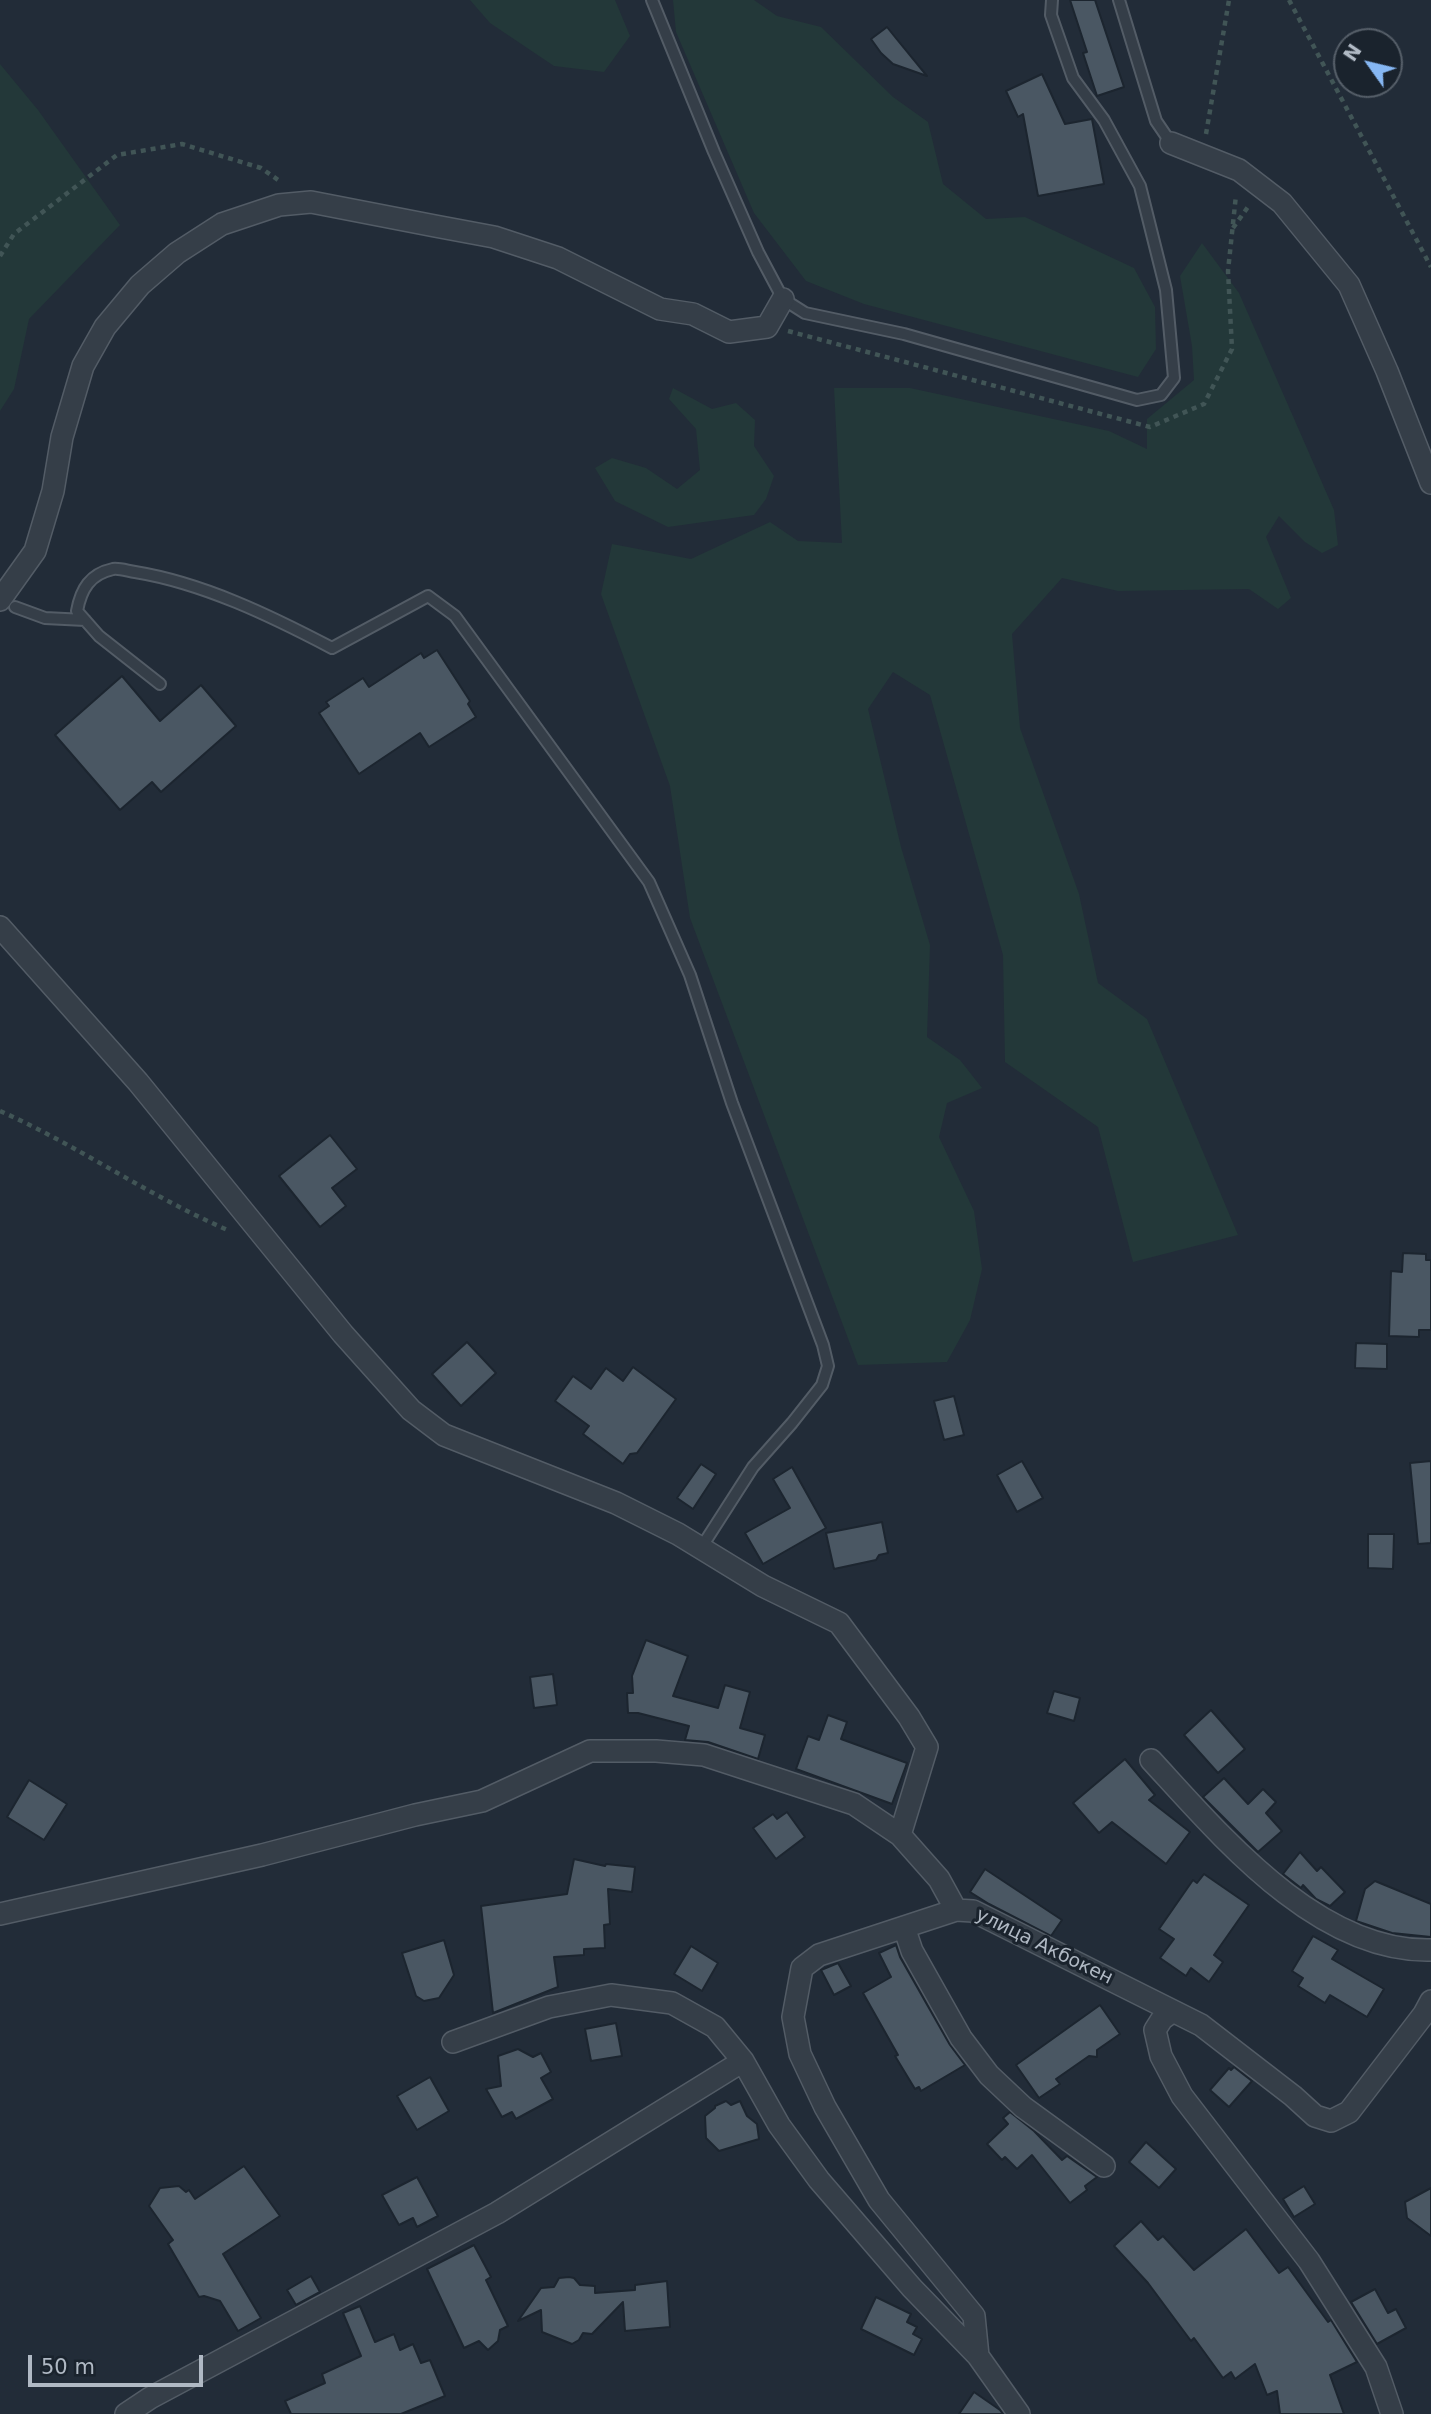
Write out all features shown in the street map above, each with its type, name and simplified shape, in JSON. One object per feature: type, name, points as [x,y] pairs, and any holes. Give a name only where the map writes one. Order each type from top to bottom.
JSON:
[{"type":"street","points":[[1171,143],[1239,170],[1282,203],[1349,285],[1387,371],[1431,483]]},
{"type":"street","points":[[5,602],[35,551],[52,491],[62,437],[83,366],[105,327],[140,285],[177,253],[222,224],[279,205],[311,202],[494,237],[558,258],[660,309],[693,314],[729,332],[767,327],[783,299]]},
{"type":"street","points":[[0,927],[138,1082],[343,1334],[411,1410],[444,1435],[617,1503],[701,1548],[763,1586],[839,1623],[909,1717],[927,1746],[900,1835]]},
{"type":"street","points":[[0,1914],[262,1855],[415,1815],[482,1801],[590,1751],[656,1751],[704,1755],[854,1804],[900,1835],[939,1879],[956,1910]]},
{"type":"street","points":[[1151,1760],[1199,1812],[1275,1885],[1329,1922],[1372,1942],[1431,1950]]},
{"type":"street","name":"улица Акбокен","points":[[978,2357],[974,2315],[879,2200],[825,2107],[800,2054],[793,2017],[802,1968],[819,1955],[956,1910],[973,1911],[1201,2025],[1315,2116],[1331,2121],[1349,2112],[1431,2001]]},
{"type":"street","points":[[904,1927],[912,1951],[961,2038],[989,2075],[1023,2107],[1104,2166]]},
{"type":"street","points":[[453,2042],[549,2007],[611,1995],[672,2003],[715,2027],[743,2061],[779,2125],[819,2180],[912,2288],[978,2357],[1019,2414]]},
{"type":"street","points":[[1173,2011],[1162,2019],[1155,2030],[1167,2069],[1182,2096],[1309,2261],[1376,2367],[1392,2414]]},
{"type":"street","points":[[126,2414],[150,2398],[497,2213],[743,2061]]},
{"type":"lane","points":[[652,0],[714,152],[758,252],[783,299],[804,313],[904,334],[1137,400],[1161,395],[1174,378],[1166,290],[1140,186],[1104,120],[1073,78],[1051,15],[1052,0]]},
{"type":"lane","points":[[1119,0],[1156,121],[1171,143]]},
{"type":"lane","points":[[160,684],[99,636],[78,611],[80,592],[92,579],[114,568],[149,574],[205,591],[286,624],[332,648],[428,596],[455,617],[649,882],[690,975],[732,1103],[828,1366],[822,1385],[752,1467],[701,1548]]},
{"type":"lane","points":[[5,602],[45,618],[85,620]]},
{"type":"path","points":[[1202,156],[1229,0]]},
{"type":"path","points":[[1289,0],[1431,267]]},
{"type":"path","points":[[0,256],[14,234],[117,155],[182,144],[261,168],[311,202]]},
{"type":"path","points":[[767,327],[1150,427],[1204,404],[1232,349],[1228,271],[1239,170]]},
{"type":"path","points":[[1232,229],[1261,187]]},
{"type":"path","points":[[0,1111],[27,1123],[160,1198],[273,1249]]},
{"type":"green space","points":[[470,0],[615,0],[630,36],[604,72],[554,66],[490,23]]},
{"type":"green space","points":[[673,0],[754,0],[777,16],[821,27],[893,97],[928,122],[943,184],[986,219],[1025,217],[1134,268],[1155,307],[1156,349],[1138,377],[864,304],[806,281],[754,213],[676,32]]},
{"type":"green space","points":[[0,64],[38,110],[120,225],[29,319],[14,389],[0,411]]},
{"type":"green space","points":[[1202,243],[1239,293],[1334,510],[1338,545],[1322,553],[1305,542],[1279,516],[1266,537],[1291,598],[1278,609],[1249,589],[1118,591],[1062,578],[1012,634],[1020,728],[1079,894],[1098,983],[1147,1019],[1238,1235],[1133,1262],[1098,1127],[1005,1062],[1003,955],[930,695],[893,672],[868,709],[901,847],[930,945],[927,1037],[960,1060],[982,1088],[947,1103],[939,1137],[974,1211],[982,1269],[970,1320],[947,1362],[858,1365],[690,918],[670,786],[601,594],[612,544],[691,559],[770,522],[798,541],[842,543],[834,388],[910,388],[1109,431],[1147,449],[1147,419],[1194,380],[1192,346],[1180,276]]},
{"type":"green space","points":[[673,388],[712,409],[736,403],[755,420],[754,446],[774,476],[766,499],[754,515],[668,527],[615,501],[595,468],[612,458],[646,468],[677,489],[700,470],[696,429],[669,399]]},
{"type":"building","points":[[1070,0],[1095,0],[1124,87],[1097,96],[1083,53],[1087,52]]},
{"type":"building","points":[[887,27],[927,76],[893,64],[881,53],[871,39]]},
{"type":"building","points":[[1042,74],[1065,124],[1092,119],[1104,184],[1038,196],[1023,114],[1018,117],[1006,91]]},
{"type":"building","points":[[437,650],[470,701],[468,704],[476,717],[429,747],[420,733],[359,774],[319,713],[329,706],[326,702],[363,678],[369,687],[421,653],[424,658]]},
{"type":"building","points":[[122,676],[160,721],[201,685],[236,726],[161,792],[152,782],[120,810],[55,735]]},
{"type":"building","points":[[330,1135],[357,1169],[332,1188],[346,1206],[320,1227],[279,1176]]},
{"type":"building","points":[[1403,1253],[1426,1254],[1426,1260],[1431,1260],[1431,1330],[1419,1330],[1419,1337],[1389,1336],[1391,1271],[1402,1272]]},
{"type":"building","points":[[467,1342],[496,1373],[461,1406],[432,1374]]},
{"type":"building","points":[[1356,1343],[1387,1344],[1387,1369],[1355,1368]]},
{"type":"building","points":[[633,1367],[676,1399],[637,1453],[630,1454],[623,1464],[583,1434],[589,1426],[555,1401],[573,1376],[591,1389],[606,1368],[623,1381]]},
{"type":"building","points":[[954,1396],[964,1435],[944,1440],[934,1401]]},
{"type":"building","points":[[1022,1461],[1043,1498],[1017,1512],[997,1475]]},
{"type":"building","points":[[1431,1461],[1431,1543],[1418,1544],[1410,1463]]},
{"type":"building","points":[[701,1464],[716,1474],[693,1509],[677,1498]]},
{"type":"building","points":[[792,1467],[826,1528],[763,1564],[745,1533],[790,1508],[773,1479]]},
{"type":"building","points":[[882,1522],[888,1553],[879,1555],[876,1560],[834,1569],[826,1533]]},
{"type":"building","points":[[1368,1534],[1394,1534],[1393,1569],[1368,1568]]},
{"type":"building","points":[[646,1640],[688,1656],[673,1696],[718,1708],[725,1685],[750,1692],[740,1728],[765,1735],[758,1759],[708,1742],[685,1740],[689,1726],[628,1713],[627,1693],[633,1693],[632,1676]]},
{"type":"building","points":[[553,1674],[557,1705],[534,1708],[530,1677]]},
{"type":"building","points":[[1054,1691],[1080,1698],[1074,1721],[1047,1713]]},
{"type":"building","points":[[1211,1710],[1245,1749],[1218,1773],[1184,1735]]},
{"type":"building","points":[[828,1715],[847,1722],[841,1739],[907,1763],[892,1804],[796,1769],[808,1736],[819,1740]]},
{"type":"building","points":[[1125,1759],[1155,1795],[1149,1800],[1190,1832],[1166,1864],[1112,1822],[1099,1833],[1073,1803]]},
{"type":"building","points":[[1224,1778],[1248,1804],[1263,1789],[1276,1802],[1266,1813],[1282,1831],[1258,1852],[1203,1797]]},
{"type":"building","points":[[29,1780],[67,1804],[44,1840],[7,1817]]},
{"type":"building","points":[[787,1812],[805,1837],[776,1859],[753,1828],[773,1814],[777,1819]]},
{"type":"building","points":[[1300,1852],[1317,1871],[1321,1867],[1345,1892],[1330,1906],[1316,1899],[1303,1885],[1301,1888],[1283,1874]]},
{"type":"building","points":[[574,1859],[605,1866],[635,1867],[632,1892],[608,1889],[610,1924],[604,1925],[605,1948],[584,1949],[584,1955],[554,1957],[558,1987],[493,2013],[481,1906],[567,1894]]},
{"type":"building","points":[[985,1869],[1062,1920],[1051,1936],[970,1892]]},
{"type":"building","points":[[1204,1874],[1249,1905],[1214,1955],[1223,1962],[1209,1982],[1191,1968],[1186,1976],[1160,1958],[1174,1939],[1159,1929],[1193,1880],[1197,1883]]},
{"type":"building","points":[[1375,1881],[1431,1904],[1431,1937],[1392,1933],[1356,1921],[1365,1889]]},
{"type":"building","points":[[1313,1936],[1338,1950],[1332,1959],[1384,1989],[1367,2017],[1330,1995],[1325,2003],[1298,1986],[1303,1978],[1292,1971]]},
{"type":"building","points":[[444,1940],[454,1975],[439,1998],[424,2001],[416,1996],[402,1953]]},
{"type":"building","points":[[896,1945],[900,1957],[950,2045],[965,2065],[921,2091],[919,2087],[915,2089],[895,2056],[898,2055],[863,1993],[891,1977],[879,1953]]},
{"type":"building","points":[[691,1946],[718,1963],[702,1991],[674,1974]]},
{"type":"building","points":[[838,1963],[851,1986],[834,1995],[821,1970]]},
{"type":"building","points":[[1100,2005],[1120,2034],[1097,2050],[1097,2057],[1089,2056],[1056,2079],[1060,2084],[1039,2098],[1016,2065]]},
{"type":"building","points":[[616,2023],[622,2056],[591,2061],[585,2029]]},
{"type":"building","points":[[518,2049],[533,2057],[541,2053],[551,2072],[541,2078],[553,2099],[516,2119],[512,2112],[502,2117],[486,2089],[501,2086],[498,2056]]},
{"type":"building","points":[[1234,2067],[1252,2081],[1229,2107],[1210,2090],[1229,2068],[1231,2070]]},
{"type":"building","points":[[430,2077],[449,2111],[417,2130],[397,2096]]},
{"type":"building","points":[[726,2101],[731,2105],[740,2101],[747,2116],[757,2124],[759,2139],[719,2151],[706,2138],[705,2116],[715,2106]]},
{"type":"building","points":[[1010,2112],[1034,2131],[1062,2160],[1067,2156],[1097,2177],[1085,2186],[1087,2190],[1070,2203],[1032,2155],[1017,2169],[1005,2157],[1002,2160],[987,2144],[1008,2124],[1003,2118]]},
{"type":"building","points":[[1146,2142],[1176,2169],[1159,2188],[1129,2162]]},
{"type":"building","points":[[244,2166],[280,2216],[223,2254],[261,2318],[238,2331],[220,2301],[199,2297],[168,2244],[173,2240],[149,2206],[160,2188],[179,2186],[186,2192],[189,2190],[195,2199]]},
{"type":"building","points":[[417,2177],[438,2216],[417,2227],[413,2218],[399,2225],[382,2195]]},
{"type":"building","points":[[1304,2186],[1315,2204],[1294,2217],[1283,2199]]},
{"type":"building","points":[[1431,2188],[1431,2236],[1407,2218],[1405,2202]]},
{"type":"building","points":[[1141,2221],[1158,2240],[1163,2236],[1194,2270],[1246,2229],[1279,2273],[1288,2267],[1328,2322],[1331,2320],[1357,2362],[1330,2375],[1344,2414],[1280,2414],[1277,2391],[1267,2395],[1255,2364],[1235,2379],[1231,2372],[1223,2378],[1194,2338],[1191,2341],[1148,2283],[1114,2246]]},
{"type":"building","points":[[474,2245],[491,2277],[486,2280],[508,2326],[500,2330],[498,2341],[488,2350],[479,2341],[464,2348],[427,2269]]},
{"type":"building","points":[[311,2276],[320,2292],[296,2305],[287,2290]]},
{"type":"building","points":[[559,2278],[574,2278],[580,2285],[595,2286],[595,2293],[635,2290],[635,2285],[667,2281],[670,2327],[625,2331],[623,2302],[592,2334],[583,2333],[579,2340],[572,2344],[542,2332],[541,2310],[518,2321],[541,2288],[554,2287]]},
{"type":"building","points":[[1375,2289],[1388,2313],[1396,2309],[1406,2328],[1377,2344],[1351,2302]]},
{"type":"building","points":[[876,2297],[911,2314],[907,2322],[917,2327],[913,2334],[922,2339],[914,2355],[861,2329]]},
{"type":"building","points":[[360,2306],[375,2342],[394,2334],[400,2350],[413,2344],[421,2363],[430,2360],[445,2396],[401,2414],[291,2414],[285,2401],[325,2383],[322,2374],[361,2356],[343,2313]]},
{"type":"building","points":[[974,2392],[1000,2410],[1003,2414],[959,2414]]}]
